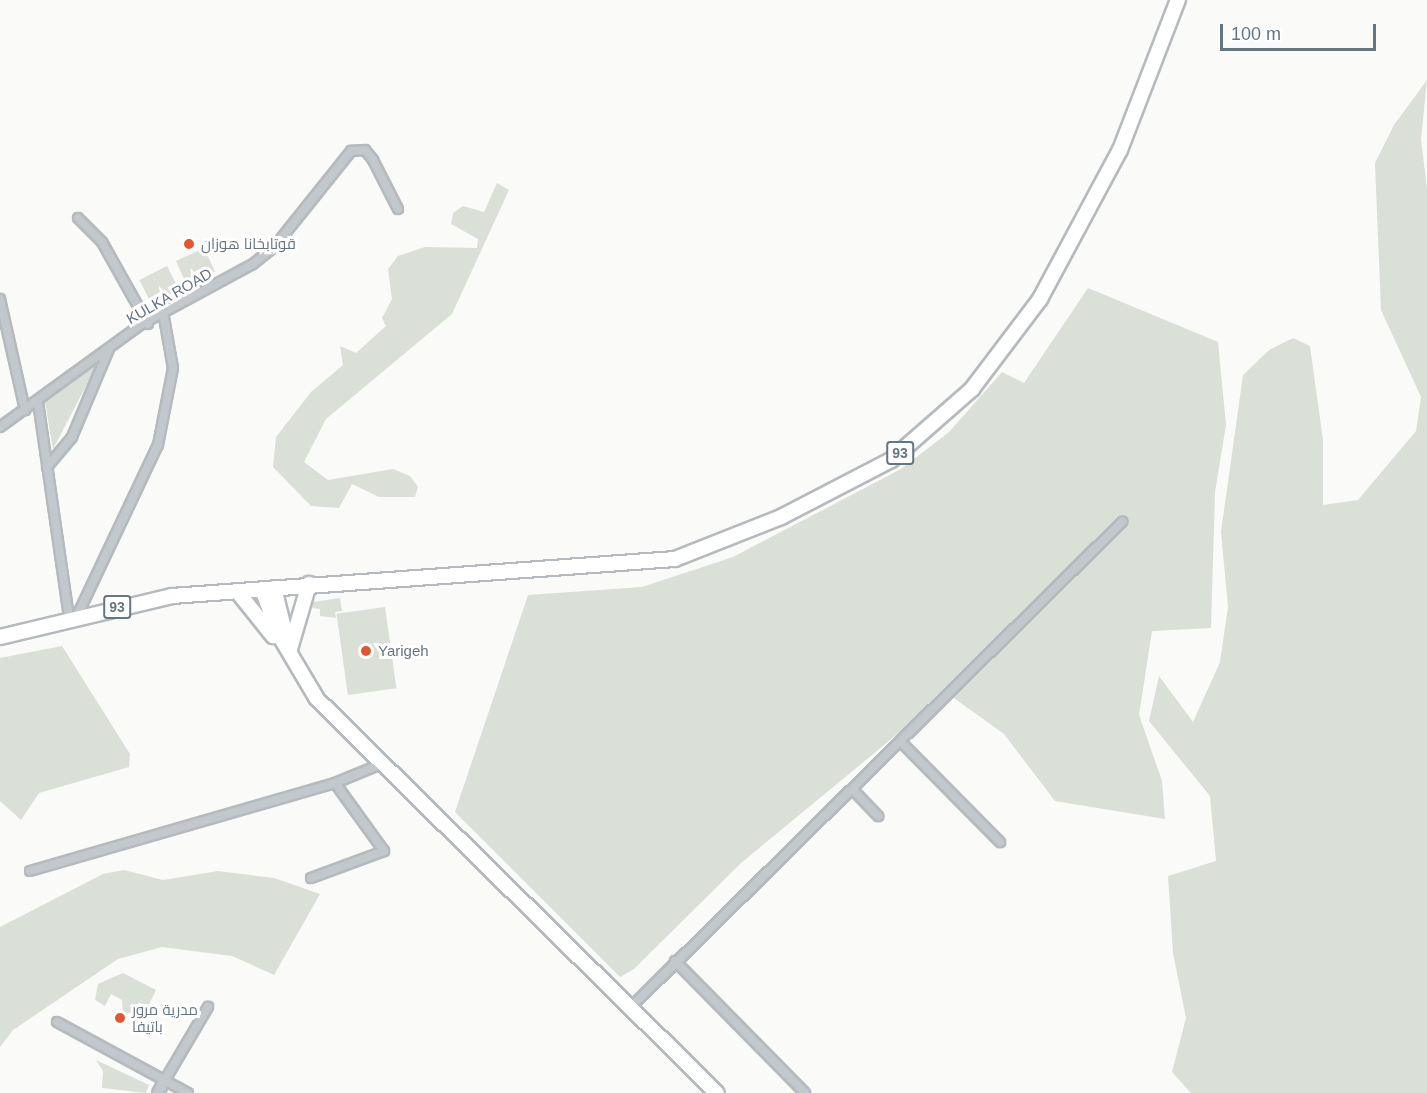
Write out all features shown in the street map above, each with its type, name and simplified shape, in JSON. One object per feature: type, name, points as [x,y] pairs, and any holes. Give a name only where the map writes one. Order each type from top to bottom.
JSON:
[{"type":"main road","name":"93","points":[[0,637],[73,617],[172,596],[309,584],[675,559],[782,517],[891,460],[972,389],[1040,298],[1120,150],[1178,0]]},
{"type":"main road","points":[[289,651],[309,584]]},
{"type":"main road","points":[[268,588],[289,651],[316,699],[717,1093]]},
{"type":"main road","points":[[237,591],[289,651]]},
{"type":"street","name":"KULKA ROAD","points":[[0,427],[163,312],[253,264],[275,246],[351,151],[365,150],[373,160],[398,209]]},
{"type":"street","points":[[78,218],[102,242],[148,323]]},
{"type":"street","points":[[0,299],[25,410]]},
{"type":"street","points":[[73,617],[158,445],[173,368],[163,312]]},
{"type":"street","points":[[47,467],[72,437],[109,349]]},
{"type":"street","points":[[38,402],[73,617]]},
{"type":"street","points":[[630,1008],[675,961],[854,791],[1122,522]]},
{"type":"street","points":[[902,742],[1000,842]]},
{"type":"street","points":[[30,872],[335,783],[381,764]]},
{"type":"street","points":[[310,878],[384,851],[335,783]]},
{"type":"street","points":[[854,791],[878,816]]},
{"type":"street","points":[[675,961],[805,1093]]},
{"type":"street","points":[[158,1093],[208,1007]]},
{"type":"street","points":[[57,1022],[188,1093]]},
{"type":"shaded area","points":[[1427,80],[1421,139],[1427,189],[1427,1093],[1191,1093],[1172,1072],[1186,1018],[1173,953],[1168,876],[1216,861],[1210,796],[1149,721],[1159,676],[1193,722],[1220,662],[1228,607],[1221,532],[1243,375],[1269,350],[1293,338],[1310,346],[1323,440],[1323,505],[1358,500],[1416,431],[1421,397],[1381,310],[1375,163],[1394,125]]},
{"type":"shaded area","points":[[497,183],[509,190],[452,314],[326,419],[304,462],[328,480],[393,469],[410,476],[418,487],[415,497],[379,497],[352,484],[339,508],[311,506],[273,467],[276,437],[311,392],[343,365],[340,346],[356,353],[386,326],[382,318],[392,299],[388,269],[398,256],[425,247],[477,248],[478,239],[451,224],[453,213],[463,206],[484,212]]},
{"type":"shaded area","points":[[204,248],[215,272],[187,285],[176,261]]},
{"type":"shaded area","points":[[167,266],[179,290],[152,304],[139,280]]},
{"type":"shaded area","points":[[1088,288],[1218,342],[1226,425],[1215,492],[1211,628],[1152,631],[1139,715],[1162,781],[1165,819],[1055,801],[1004,734],[947,693],[741,863],[634,969],[620,977],[455,812],[528,595],[642,587],[733,557],[901,469],[949,432],[1002,372],[1024,383]]},
{"type":"shaded area","points":[[99,361],[53,449],[45,402]]},
{"type":"shaded area","points":[[340,598],[342,611],[335,612],[336,618],[320,616],[320,609],[312,608],[313,602]]},
{"type":"shaded area","name":"Yarigeh","points":[[385,607],[396,688],[348,695],[336,614]]},
{"type":"shaded area","points":[[62,646],[130,754],[129,767],[39,793],[21,820],[0,801],[0,658]]},
{"type":"shaded area","points":[[124,870],[163,880],[218,871],[274,878],[320,894],[274,975],[232,956],[162,947],[118,959],[13,1030],[0,1047],[0,927],[103,874]]},
{"type":"shaded area","points":[[123,973],[156,990],[137,1029],[133,1012],[123,1014],[122,1000],[111,994],[105,1006],[95,1000],[98,984]]},
{"type":"shaded area","points":[[96,1060],[149,1085],[146,1093],[102,1088],[103,1071]]},
{"type":"place","name":"قوتابخانا هوزان","points":[[189,244]]},
{"type":"place","name":"Yarigeh","points":[[366,651]]},
{"type":"place","name":"مدرية مرور باتيفا","points":[[120,1018]]}]
